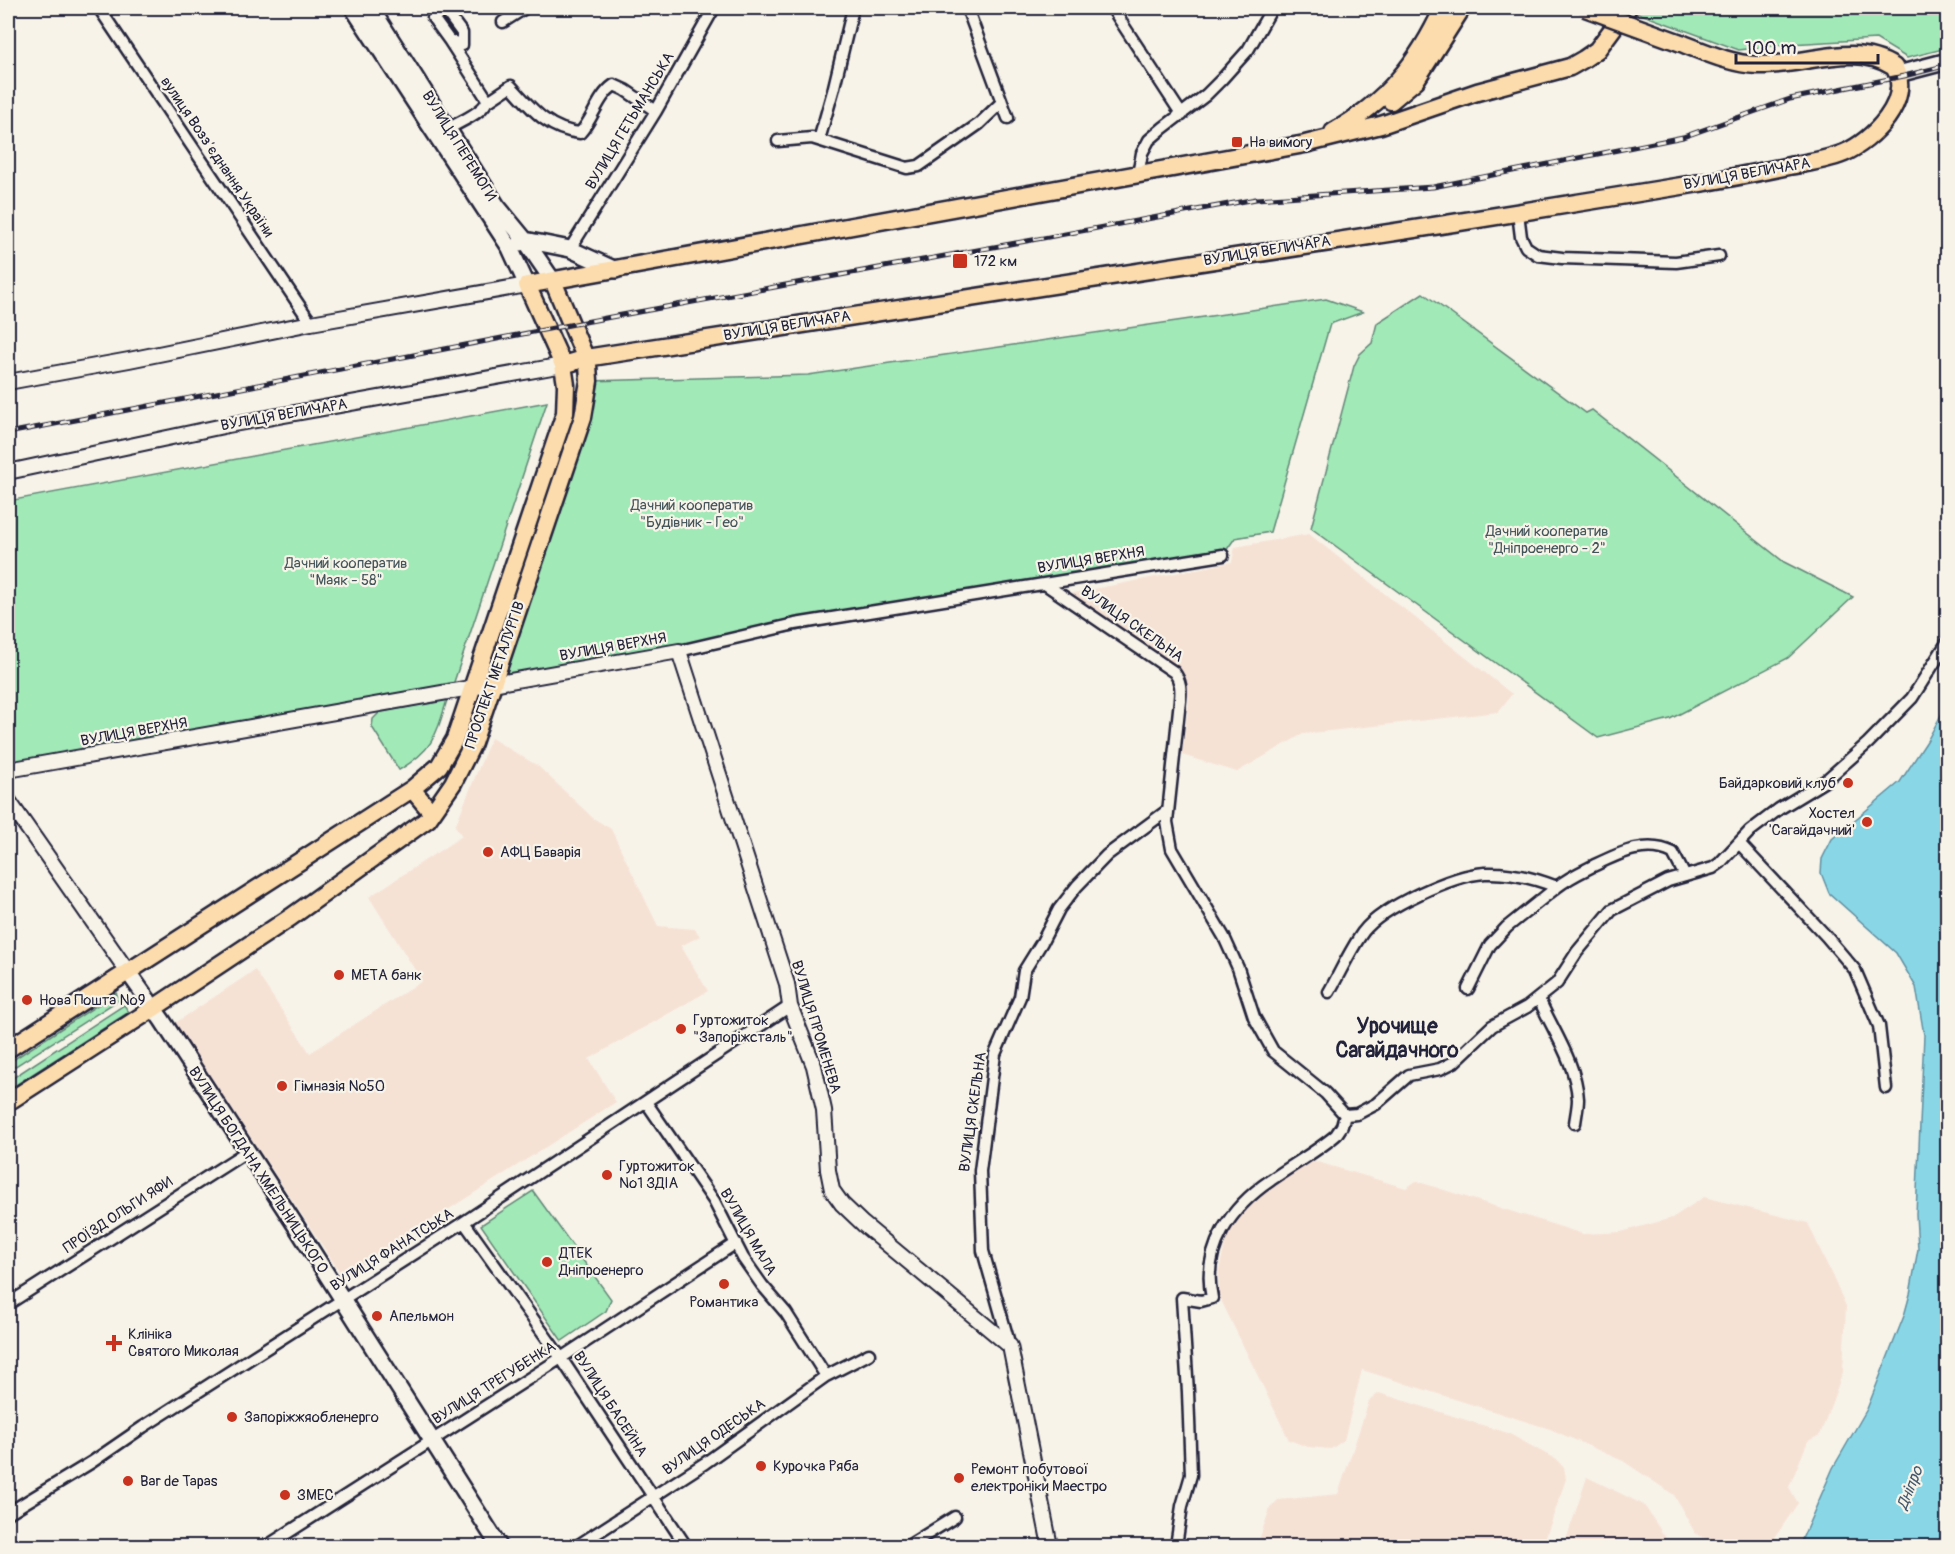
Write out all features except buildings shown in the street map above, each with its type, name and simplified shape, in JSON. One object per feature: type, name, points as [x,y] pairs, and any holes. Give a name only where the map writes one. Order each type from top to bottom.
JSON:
[{"type":"main road","name":"ВУЛИЦЯ ПЕРЕМОГИ","points":[[353,8],[510,248],[527,285]]},
{"type":"main road","name":"ВУЛИЦЯ ПЕРЕМОГИ","points":[[372,8],[496,206],[525,240],[553,281]]},
{"type":"main road","points":[[1342,126],[1371,107],[1404,74],[1419,53],[1443,8]]},
{"type":"main road","points":[[1305,144],[1342,126],[1379,112],[1416,80],[1462,8]]},
{"type":"main road","points":[[1585,8],[1724,58],[1758,65],[1850,55],[1874,58],[1903,72],[1947,60]]},
{"type":"main road","points":[[527,285],[1305,144],[1381,125],[1478,92],[1570,67],[1597,50],[1628,8]]},
{"type":"main road","name":"ВУЛИЦЯ ВЕЛИЧАРА","points":[[562,364],[586,358],[1518,213],[1813,162],[1842,154],[1863,143],[1874,134],[1885,121],[1898,95],[1899,80],[1903,72]]},
{"type":"main road","points":[[510,248],[525,240],[570,249],[616,270]]},
{"type":"main road","name":"ПРОСПЕКТ МЕТАЛУРГІВ","points":[[8,1102],[291,917],[428,819],[453,783],[473,743],[583,417],[589,381],[586,358],[553,281]]},
{"type":"main road","name":"ПРОСПЕКТ МЕТАЛУРГІВ","points":[[8,1049],[412,789],[439,766],[455,739],[565,413],[566,386],[562,364],[527,285]]},
{"type":"main road","points":[[412,789],[432,813]]},
{"type":"main road","name":"ВУЛИЦЯ БОГДАНА ХМЕЛЬНИЦЬКОГО","points":[[128,972],[154,1008],[296,1226],[499,1546]]},
{"type":"street","name":"вулиця Воззʼєднання України","points":[[99,8],[311,323]]},
{"type":"street","points":[[503,22],[525,8]]},
{"type":"street","name":"ВУЛИЦЯ ГЕТЬМАНСЬКА","points":[[570,249],[656,111],[714,8]]},
{"type":"street","points":[[819,140],[852,8]]},
{"type":"street","points":[[967,8],[1008,117]]},
{"type":"street","points":[[1112,8],[1182,115]]},
{"type":"street","points":[[1138,175],[1142,153],[1149,140],[1206,95],[1248,50],[1272,8]]},
{"type":"street","points":[[446,9],[433,18],[487,102]]},
{"type":"street","points":[[447,129],[483,108],[487,102],[511,86],[538,116],[558,129],[580,133],[589,123],[605,91],[614,85],[656,111]]},
{"type":"street","points":[[778,141],[798,138],[819,140],[907,168],[919,166],[979,124],[1002,102]]},
{"type":"street","points":[[1518,213],[1521,237],[1526,247],[1538,255],[1676,262],[1719,256]]},
{"type":"street","points":[[8,382],[311,323],[527,285]]},
{"type":"street","name":"ВУЛИЦЯ ВЕЛИЧАРА","points":[[8,472],[228,425],[562,364]]},
{"type":"street","name":"ВУЛИЦЯ ВЕРХНЯ","points":[[8,771],[679,651],[795,624],[1223,555]]},
{"type":"street","name":"ВУЛИЦЯ СКЕЛЬНА","points":[[1045,584],[1174,672],[1178,677],[1181,690],[1167,822],[1172,849],[1224,937],[1238,968],[1254,1017],[1273,1051],[1325,1093],[1345,1115]]},
{"type":"street","points":[[1176,1546],[1182,1506],[1191,1475],[1182,1298],[1202,1301],[1212,1298],[1208,1282],[1211,1258],[1217,1239],[1230,1221],[1256,1191],[1336,1135],[1345,1115],[1367,1110],[1409,1075],[1434,1071],[1454,1062],[1492,1026],[1539,999],[1557,983],[1577,952],[1612,910],[1668,881],[1713,868],[1750,831],[1779,809],[1825,781],[1868,743],[1912,698],[1947,641]]},
{"type":"street","name":"ВУЛИЦЯ ПРОМЕНЕВА","points":[[679,651],[787,984],[790,1006],[814,1066],[824,1110],[828,1170],[832,1190],[863,1224],[1010,1346]]},
{"type":"street","name":"ВУЛИЦЯ БОГДАНА ХМЕЛЬНИЦЬКОГО","points":[[8,801],[128,972]]},
{"type":"street","name":"ВУЛИЦЯ СКЕЛЬНА","points":[[1050,1546],[1010,1346],[983,1251],[980,1171],[995,1054],[1020,998],[1024,970],[1059,909],[1077,886],[1107,855],[1168,810]]},
{"type":"street","points":[[1739,843],[1855,970],[1879,1026],[1886,1088]]},
{"type":"street","points":[[1468,989],[1490,945],[1507,927],[1557,886],[1610,857],[1628,849],[1662,849],[1673,852],[1685,876]]},
{"type":"street","points":[[1329,992],[1364,931],[1403,902],[1462,877],[1485,873],[1535,879],[1557,886]]},
{"type":"street","points":[[1539,999],[1553,1025],[1574,1077],[1578,1100],[1575,1123]]},
{"type":"street","name":"ВУЛИЦЯ ФАНАТСЬКА","points":[[8,1513],[92,1462],[464,1222],[790,1006]]},
{"type":"street","name":"ВУЛИЦЯ МАЛА","points":[[646,1102],[714,1201],[743,1258],[762,1286],[786,1313],[826,1376]]},
{"type":"street","name":"ПРОЇЗД ОЛЬГИ ЯФИ","points":[[8,1304],[246,1152]]},
{"type":"street","name":"ВУЛИЦЯ БАСЕЙНА","points":[[464,1222],[561,1358],[686,1546]]},
{"type":"street","name":"ВУЛИЦЯ ТРЕГУБЕНКА","points":[[267,1546],[561,1358],[735,1243]]},
{"type":"street","name":"ВУЛИЦЯ ОДЕСЬКА","points":[[577,1546],[705,1463],[826,1376],[869,1354]]},
{"type":"street","points":[[908,1546],[955,1517]]},
{"type":"shaded area","points":[[1309,534],[1512,694],[1498,712],[1303,734],[1237,772],[1182,755],[1189,698],[1181,673],[1068,594],[1232,562],[1235,547]]},
{"type":"shaded area","points":[[491,738],[538,766],[593,818],[611,829],[658,926],[695,929],[700,936],[681,946],[708,991],[589,1059],[616,1102],[343,1277],[175,1023],[255,970],[310,1053],[422,981],[369,897],[462,836],[455,826]]},
{"type":"shaded area","points":[[1314,1161],[1406,1188],[1416,1181],[1583,1234],[1621,1232],[1672,1218],[1704,1197],[1808,1223],[1846,1306],[1843,1372],[1820,1435],[1808,1441],[1789,1487],[1798,1503],[1772,1542],[1765,1541],[1763,1546],[1721,1546],[1695,1533],[1674,1495],[1623,1461],[1550,1429],[1362,1370],[1344,1440],[1331,1449],[1308,1447],[1289,1440],[1219,1296],[1219,1270],[1227,1236],[1244,1211],[1277,1183]]},
{"type":"shaded area","points":[[1379,1393],[1508,1433],[1557,1460],[1564,1468],[1566,1479],[1543,1546],[1257,1546],[1270,1508],[1278,1500],[1338,1494],[1369,1401]]},
{"type":"shaded area","points":[[1587,1477],[1644,1505],[1671,1546],[1564,1546]]},
{"type":"green space","points":[[1624,8],[1947,8],[1947,48],[1907,58],[1876,39],[1790,44],[1739,50]]},
{"type":"green space","name":"Дачний кооператив \"Дніпроенерго - 2\"","points":[[1423,293],[1586,413],[1592,410],[1784,562],[1853,597],[1788,658],[1670,719],[1598,738],[1311,528],[1354,366],[1360,354],[1372,343],[1377,323]]},
{"type":"green space","name":"Дачний кооператив \"Будівник - Гео\"","points":[[1326,299],[1363,312],[1330,324],[1270,532],[1235,538],[1223,555],[492,685],[589,381],[808,375]]},
{"type":"green space","name":"Дачний кооператив \"Маяк - 58\"","points":[[547,402],[453,685],[8,765],[8,501]]},
{"type":"green space","points":[[447,700],[432,741],[419,756],[399,770],[372,727],[373,719],[380,712]]},
{"type":"green space","points":[[116,993],[120,999],[8,1071],[8,1063]]},
{"type":"green space","points":[[124,1005],[129,1012],[8,1090],[8,1081]]},
{"type":"green space","points":[[533,1191],[611,1299],[606,1311],[562,1341],[481,1225]]},
{"type":"water","name":"Дніпро","points":[[1947,704],[1947,1546],[1799,1546],[1833,1468],[1867,1409],[1904,1316],[1918,1249],[1916,1214],[1924,1035],[1916,987],[1896,953],[1829,893],[1821,873],[1822,859],[1832,839],[1900,782],[1927,741]]},
{"type":"railway","points":[[8,433],[611,317],[1256,199],[1433,187],[1683,137],[1790,99],[1948,65]]},
{"type":"place","name":"На вимогу","points":[[1237,142]]},
{"type":"place","name":"172 км","points":[[960,261]]},
{"type":"place","name":"Байдарковий клуб","points":[[1848,783]]},
{"type":"place","name":"Хостел 'Сагайдачний'","points":[[1867,822]]},
{"type":"place","name":"АФЦ Баварiя","points":[[488,852]]},
{"type":"place","name":"МЕТА банк","points":[[339,975]]},
{"type":"place","name":"Нова Пошта №9","points":[[27,1000]]},
{"type":"place","name":"Гуртожиток \"Запоріжсталь\"","points":[[681,1029]]},
{"type":"place","name":"Гімназія №50","points":[[282,1086]]},
{"type":"place","name":"Гуртожиток №1 ЗДІА","points":[[607,1175]]},
{"type":"place","name":"ДТЕК Дніпроенерго","points":[[547,1262]]},
{"type":"place","name":"Романтика","points":[[724,1284]]},
{"type":"place","name":"Апельмон","points":[[377,1316]]},
{"type":"place","name":"Клініка Святого Миколая","points":[[114,1343]]},
{"type":"place","name":"Запоріжжяобленерго","points":[[232,1417]]},
{"type":"place","name":"Курочка Ряба","points":[[761,1466]]},
{"type":"place","name":"Ремонт побутової електроніки Маестро","points":[[959,1478]]},
{"type":"place","name":"Bar de Tapas","points":[[128,1481]]},
{"type":"place","name":"ЗМЕС","points":[[285,1495]]},
{"type":"district","name":"Урочище Сагайдачного","points":[[1397,1038]]}]
